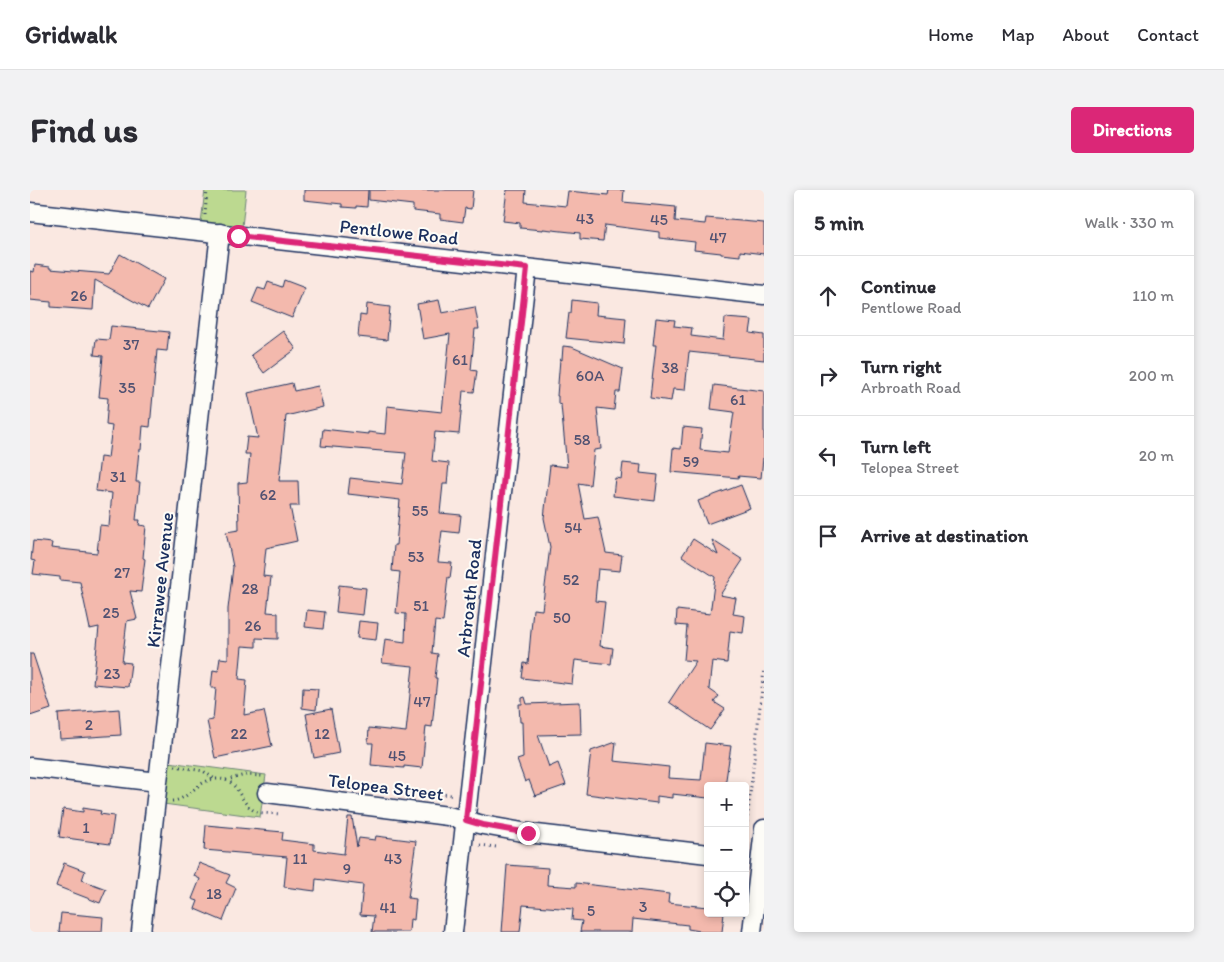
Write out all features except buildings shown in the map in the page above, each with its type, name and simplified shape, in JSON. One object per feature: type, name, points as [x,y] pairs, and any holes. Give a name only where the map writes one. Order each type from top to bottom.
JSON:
[{"type":"street","name":"Pentlowe Road","points":[[30,212],[764,294]]},
{"type":"street","name":"Kirrawee Avenue","points":[[141,932],[220,234]]},
{"type":"street","name":"Arbroath Road","points":[[453,932],[527,268]]},
{"type":"street","points":[[30,767],[158,782]]},
{"type":"street","name":"Telopea Street","points":[[267,793],[448,816],[483,825],[528,833],[704,854]]},
{"type":"street","points":[[752,932],[753,859],[764,829]]},
{"type":"path","points":[[204,223],[207,190]]},
{"type":"path","points":[[749,801],[764,670]]},
{"type":"path","points":[[170,765],[203,771],[215,779]]},
{"type":"green space","points":[[205,190],[246,190],[241,236],[200,231]]},
{"type":"green space","points":[[161,761],[266,775],[260,817],[156,803]]},
{"type":"route","points":[[238,236],[527,268],[466,820],[528,833]]}]
